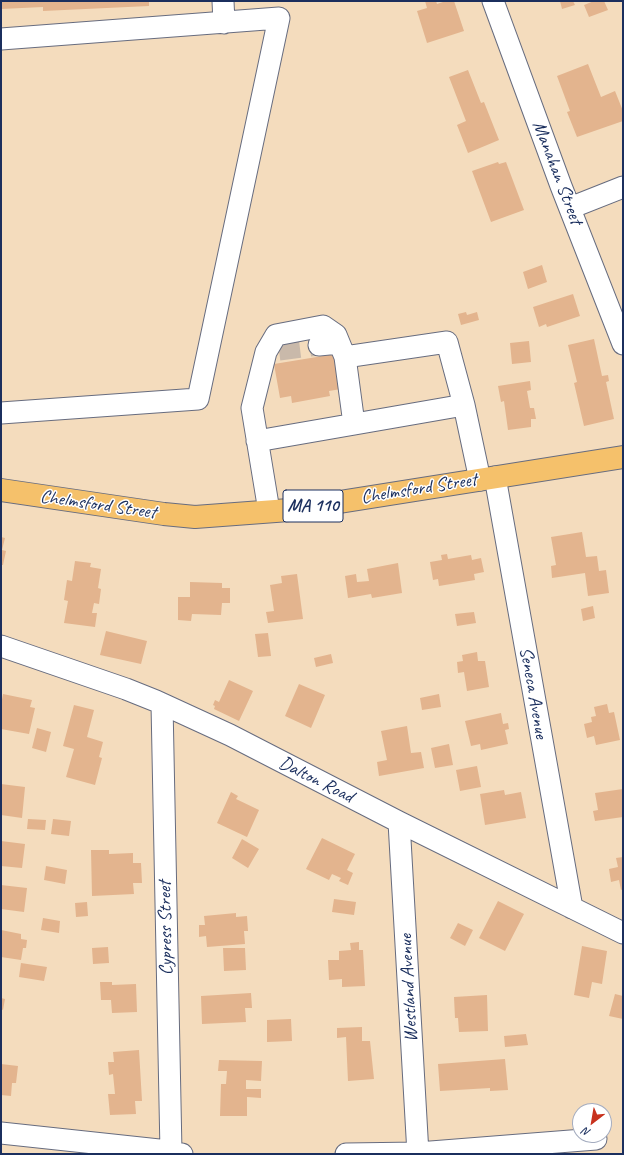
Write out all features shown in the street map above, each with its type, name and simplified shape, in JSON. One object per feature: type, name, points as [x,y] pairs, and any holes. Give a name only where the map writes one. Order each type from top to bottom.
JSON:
[{"type":"main road","name":"Chelmsford Street","points":[[1,490],[164,514],[195,517],[289,510],[623,457]]},
{"type":"street","points":[[223,1],[224,23]]},
{"type":"street","name":"Manahan Street","points":[[493,1],[570,208],[623,344]]},
{"type":"street","points":[[1,39],[224,23],[281,10],[198,399],[1,413]]},
{"type":"street","points":[[570,208],[623,187]]},
{"type":"street","points":[[269,511],[252,408],[273,351],[276,335],[323,326],[336,334],[334,348],[354,424]]},
{"type":"street","name":"Seneca Avenue","points":[[334,348],[447,342],[464,405],[488,478],[572,908]]},
{"type":"street","points":[[257,441],[464,405]]},
{"type":"street","name":"Dalton Road","points":[[1,646],[126,689],[230,735],[399,822],[623,933]]},
{"type":"street","name":"Cypress Street","points":[[162,704],[176,1153]]},
{"type":"street","name":"Westland Avenue","points":[[399,822],[418,1154]]},
{"type":"street","points":[[1,1133],[176,1153]]},
{"type":"street","points":[[346,1154],[418,1154],[572,1141]]},
{"type":"building","points":[[1,1],[149,1],[149,6],[43,11],[43,7],[1,9]]},
{"type":"building","points":[[425,1],[436,1],[437,4],[446,1],[454,1],[464,31],[427,43],[417,11],[427,8]]},
{"type":"building","points":[[560,1],[573,1],[575,5],[562,9]]},
{"type":"building","points":[[594,1],[604,1],[608,10],[589,17],[584,5]]},
{"type":"building","points":[[588,64],[601,97],[615,91],[623,111],[623,121],[577,137],[567,112],[570,111],[557,76]]},
{"type":"building","points":[[468,70],[481,103],[484,102],[499,140],[468,153],[457,125],[466,121],[449,77]]},
{"type":"building","points":[[498,162],[499,164],[506,162],[524,210],[491,222],[472,171]]},
{"type":"building","points":[[542,265],[547,282],[528,289],[523,272]]},
{"type":"building","points":[[573,294],[580,316],[547,327],[546,324],[539,327],[533,307]]},
{"type":"building","points":[[466,312],[467,315],[477,312],[479,320],[461,325],[458,314]]},
{"type":"building","points":[[594,339],[602,376],[608,375],[609,381],[606,382],[614,419],[584,426],[574,383],[577,382],[568,345]]},
{"type":"building","points":[[529,341],[531,362],[512,364],[510,343]]},
{"type":"building","points":[[335,354],[341,389],[329,391],[330,396],[292,403],[291,396],[280,398],[274,364]]},
{"type":"building","points":[[530,381],[531,390],[527,391],[530,408],[534,408],[536,419],[531,419],[531,427],[508,430],[504,401],[501,402],[498,386]]},
{"type":"building","points":[[582,532],[586,557],[597,556],[599,571],[606,570],[609,593],[588,596],[585,573],[552,578],[551,566],[556,565],[551,537]]},
{"type":"building","points":[[1,537],[5,538],[2,550],[6,551],[3,565],[1,565]]},
{"type":"building","points":[[447,554],[448,559],[471,555],[472,560],[481,558],[484,572],[474,574],[475,580],[439,586],[438,579],[433,580],[430,562],[442,560],[441,555]]},
{"type":"building","points":[[75,561],[91,563],[90,567],[101,569],[98,588],[101,589],[99,604],[94,603],[92,613],[97,613],[95,627],[64,623],[68,601],[64,600],[67,580],[72,581]]},
{"type":"building","points":[[398,563],[402,593],[372,598],[371,594],[348,598],[345,576],[356,574],[357,582],[369,581],[367,569]]},
{"type":"building","points":[[297,574],[303,619],[268,623],[266,612],[274,611],[270,585],[282,583],[281,576]]},
{"type":"building","points":[[190,582],[222,583],[222,588],[230,588],[230,603],[222,603],[221,615],[192,614],[191,621],[178,620],[178,597],[190,597]]},
{"type":"building","points":[[593,606],[595,618],[583,621],[581,609]]},
{"type":"building","points":[[474,612],[476,623],[457,626],[455,614]]},
{"type":"building","points":[[106,631],[147,641],[141,664],[100,655]]},
{"type":"building","points":[[268,633],[271,656],[258,657],[255,634]]},
{"type":"building","points":[[477,652],[478,661],[485,661],[489,687],[467,691],[464,672],[458,673],[457,662],[463,661],[462,655]]},
{"type":"building","points":[[331,654],[333,663],[316,667],[314,658]]},
{"type":"building","points":[[229,680],[253,691],[239,721],[214,709],[215,706],[213,705],[215,700],[219,702]]},
{"type":"building","points":[[299,684],[325,695],[311,728],[285,716]]},
{"type":"building","points":[[3,694],[32,700],[30,707],[35,708],[29,734],[1,729],[1,705]]},
{"type":"building","points":[[439,694],[441,707],[422,710],[420,698]]},
{"type":"building","points":[[607,704],[609,713],[614,712],[620,740],[596,745],[594,736],[587,738],[584,724],[592,722],[591,717],[596,716],[594,707]]},
{"type":"building","points":[[74,705],[94,710],[87,737],[103,742],[99,757],[102,758],[95,785],[66,777],[74,749],[63,746]]},
{"type":"building","points":[[501,713],[503,724],[508,723],[509,729],[505,730],[508,744],[481,750],[480,744],[471,746],[465,721]]},
{"type":"building","points":[[407,726],[411,753],[421,752],[424,768],[379,776],[377,762],[387,760],[381,731]]},
{"type":"building","points":[[37,728],[51,732],[46,752],[32,748]]},
{"type":"building","points":[[449,744],[453,765],[435,768],[431,748]]},
{"type":"building","points":[[477,766],[481,787],[460,791],[456,770]]},
{"type":"building","points":[[1,784],[25,787],[22,818],[1,815]]},
{"type":"building","points":[[623,789],[623,817],[595,821],[593,811],[598,810],[595,793]]},
{"type":"building","points":[[504,790],[505,795],[521,792],[526,818],[485,825],[480,794]]},
{"type":"building","points":[[231,792],[238,796],[236,799],[259,810],[247,837],[217,823]]},
{"type":"building","points":[[28,819],[46,820],[45,830],[27,829]]},
{"type":"building","points":[[53,819],[71,821],[69,836],[51,834]]},
{"type":"building","points":[[322,838],[355,854],[347,870],[353,873],[348,885],[339,881],[341,878],[332,874],[329,880],[306,869]]},
{"type":"building","points":[[242,839],[259,849],[248,868],[232,858]]},
{"type":"building","points":[[1,841],[25,844],[22,868],[1,866]]},
{"type":"building","points":[[91,850],[109,850],[109,854],[133,853],[133,863],[141,863],[142,883],[133,883],[134,894],[92,896]]},
{"type":"building","points":[[623,857],[623,889],[621,890],[619,880],[611,882],[609,869],[618,867],[616,858]]},
{"type":"building","points":[[46,866],[67,870],[65,884],[44,880]]},
{"type":"building","points":[[1,885],[27,888],[24,912],[1,909]]},
{"type":"building","points":[[334,899],[356,902],[354,915],[332,912]]},
{"type":"building","points":[[498,901],[524,914],[505,951],[479,938]]},
{"type":"building","points":[[87,902],[88,916],[76,917],[75,903]]},
{"type":"building","points":[[236,913],[236,917],[247,916],[248,931],[244,931],[245,944],[207,947],[206,936],[199,937],[199,925],[205,925],[204,916]]},
{"type":"building","points":[[43,918],[60,921],[59,933],[41,930]]},
{"type":"building","points":[[458,923],[473,930],[465,946],[450,938]]},
{"type":"building","points":[[1,930],[21,934],[21,939],[27,940],[26,948],[23,948],[21,960],[1,957]]},
{"type":"building","points":[[359,942],[359,950],[363,950],[365,986],[342,987],[342,979],[329,980],[328,960],[339,960],[339,951],[351,950],[350,943]]},
{"type":"building","points":[[582,946],[607,951],[602,984],[592,982],[589,998],[574,995]]},
{"type":"building","points":[[108,947],[109,963],[93,964],[92,948]]},
{"type":"building","points":[[223,948],[245,948],[246,970],[224,971]]},
{"type":"building","points":[[21,963],[47,967],[44,981],[19,977]]},
{"type":"building","points":[[100,982],[112,982],[112,985],[136,984],[137,1012],[112,1013],[111,1000],[101,1000]]},
{"type":"building","points":[[251,993],[252,1008],[245,1008],[246,1022],[202,1024],[201,996]]},
{"type":"building","points":[[615,994],[623,996],[623,1019],[609,1016]]},
{"type":"building","points":[[487,995],[488,1031],[459,1032],[458,1018],[455,1018],[454,997]]},
{"type":"building","points":[[1,998],[5,999],[3,1010],[1,1009]]},
{"type":"building","points":[[291,1019],[292,1041],[267,1042],[267,1020]]},
{"type":"building","points":[[362,1027],[362,1041],[370,1041],[374,1079],[348,1081],[346,1037],[337,1038],[337,1028]]},
{"type":"building","points":[[526,1034],[528,1045],[505,1047],[504,1036]]},
{"type":"building","points":[[139,1050],[142,1101],[135,1101],[136,1114],[110,1115],[108,1094],[115,1094],[113,1074],[109,1075],[108,1062],[114,1062],[113,1052]]},
{"type":"building","points":[[505,1059],[508,1090],[490,1091],[490,1088],[440,1091],[438,1064]]},
{"type":"building","points":[[219,1060],[262,1061],[261,1081],[246,1080],[246,1089],[261,1089],[261,1098],[247,1097],[247,1116],[220,1116],[221,1084],[226,1084],[227,1071],[218,1071]]},
{"type":"building","points":[[1,1064],[18,1066],[16,1083],[12,1083],[11,1096],[1,1095]]},
{"type":"tunnel","points":[[279,350],[319,345]]}]
